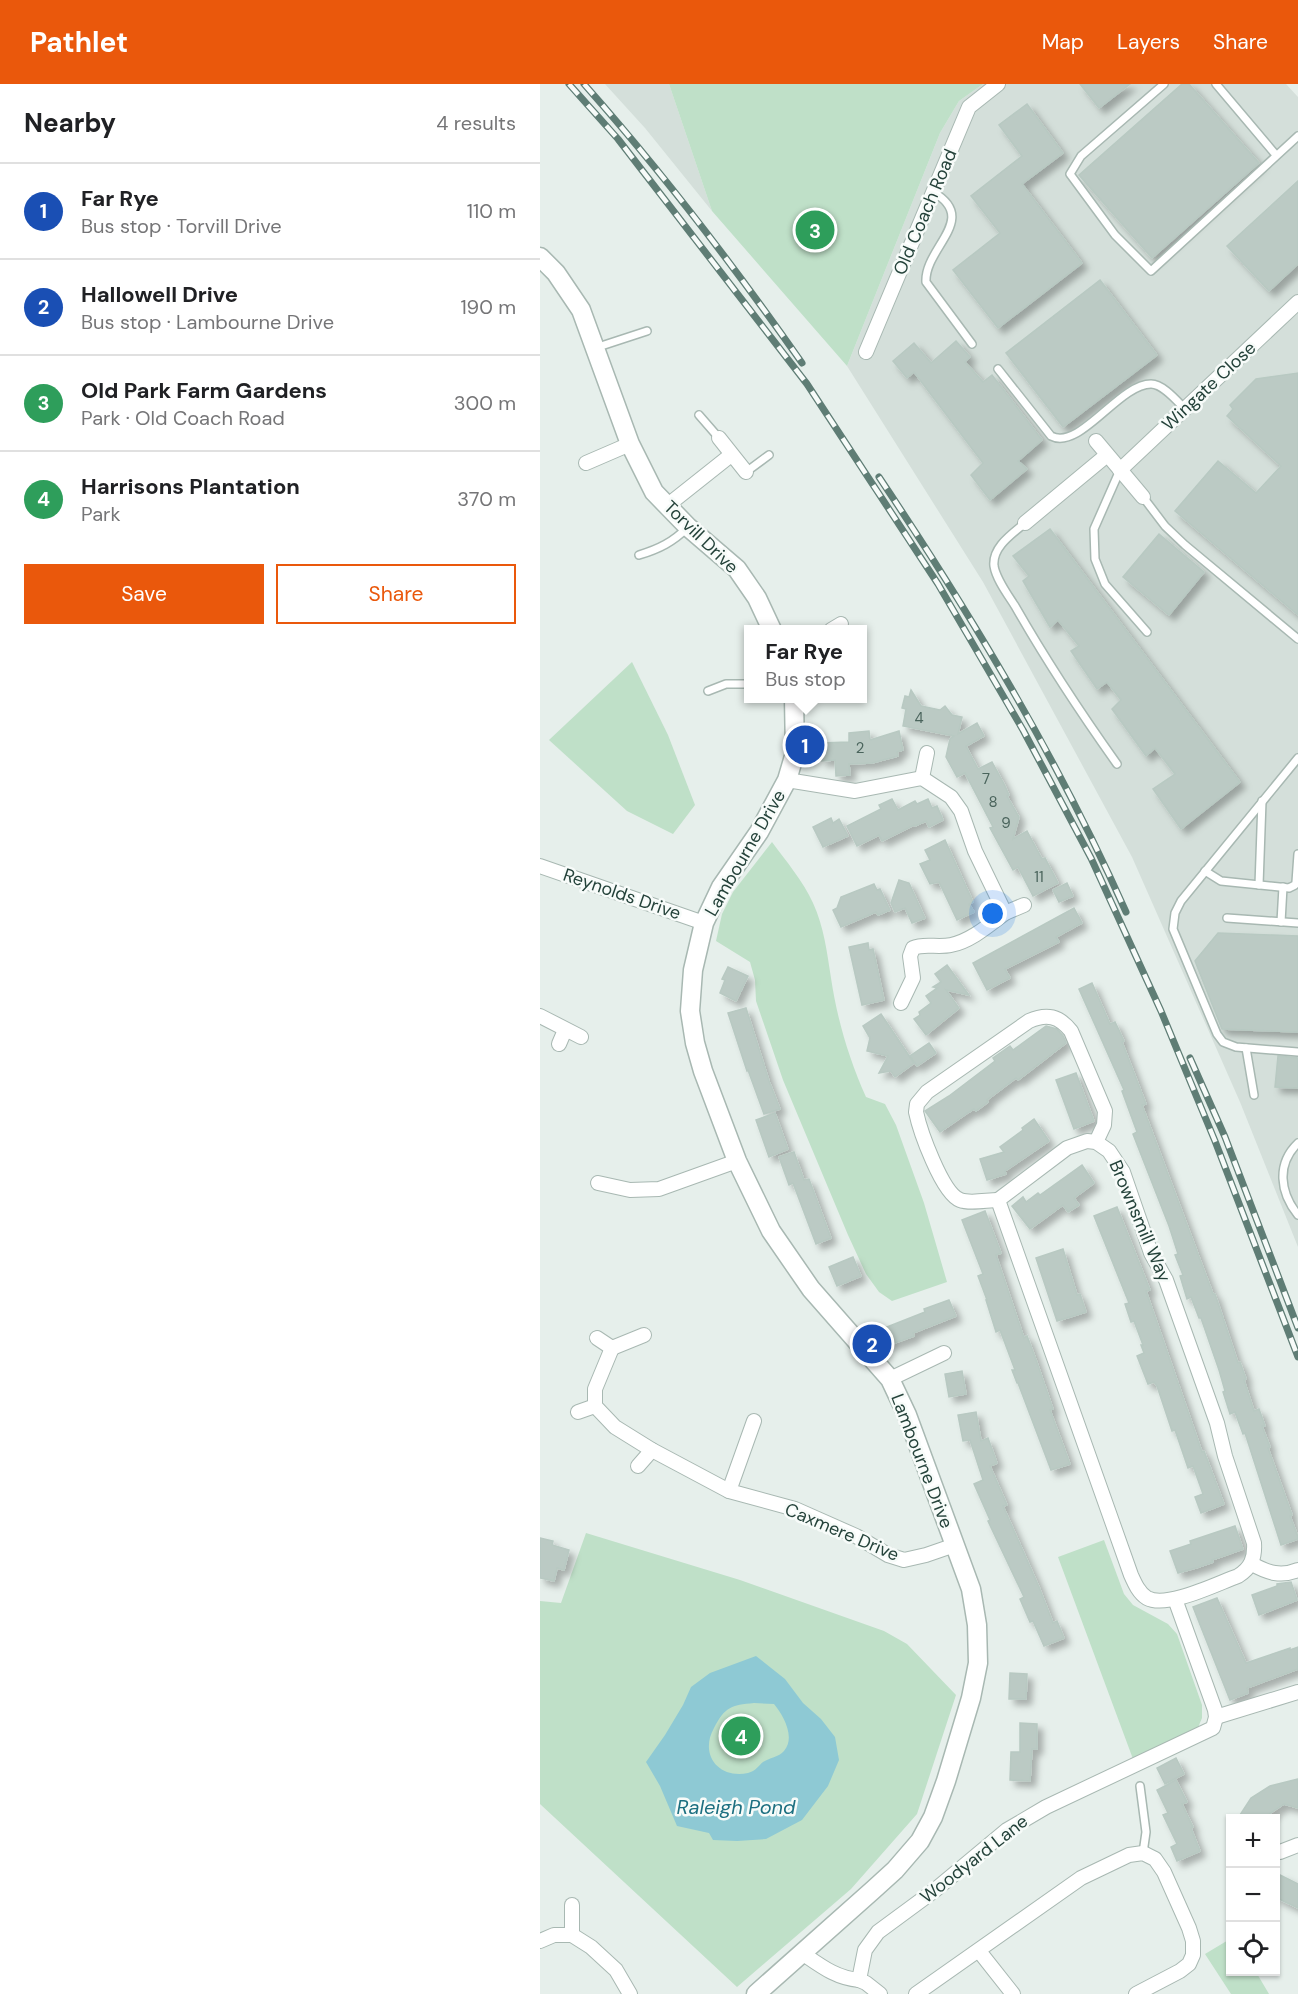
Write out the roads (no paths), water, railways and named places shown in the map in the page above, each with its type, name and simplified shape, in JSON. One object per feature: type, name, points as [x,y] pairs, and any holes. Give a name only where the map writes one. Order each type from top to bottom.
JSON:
[{"type":"street","name":"Old Coach Road","points":[[866,352],[969,107],[998,84]]},
{"type":"street","name":"Torvill Drive","points":[[540,257],[556,273],[581,310],[630,444],[654,492],[688,527],[737,570],[757,597],[770,625]]},
{"type":"street","name":"Wingate Close","points":[[1120,470],[1298,302]]},
{"type":"street","points":[[719,438],[746,472]]},
{"type":"street","points":[[1096,441],[1143,497]]},
{"type":"street","points":[[586,463],[630,444]]},
{"type":"street","points":[[668,505],[731,454]]},
{"type":"street","points":[[1025,523],[1107,454]]},
{"type":"street","points":[[794,703],[795,753],[787,780],[855,791],[921,778],[951,797],[960,811],[975,851],[1005,913]]},
{"type":"street","points":[[921,778],[927,753]]},
{"type":"street","name":"Lambourne Drive","points":[[756,1994],[895,1870],[920,1841],[933,1817],[971,1698],[978,1664],[977,1625],[971,1589],[907,1415],[890,1379],[811,1289],[771,1231],[737,1161],[703,1071],[695,1043],[690,1011],[693,970],[704,923],[721,887],[759,832],[787,780]]},
{"type":"street","name":"Reynolds Drive","points":[[540,866],[704,923]]},
{"type":"street","points":[[901,1003],[913,978],[910,957],[913,948],[939,947],[961,942],[1005,913],[1024,905]]},
{"type":"street","points":[[540,1016],[581,1037]]},
{"type":"street","points":[[1096,1142],[1104,1125],[1105,1111],[1101,1097],[1071,1030],[1063,1021],[1052,1016],[1041,1016],[1029,1022],[927,1092],[917,1104],[916,1112],[941,1179],[953,1195],[959,1200],[966,1201],[998,1200],[1138,1590],[1145,1598],[1160,1601],[1175,1599],[1238,1576],[1252,1564],[1279,1574],[1298,1570]]},
{"type":"street","points":[[559,1044],[565,1030]]},
{"type":"street","name":"Brownsmill Way","points":[[998,1200],[1067,1148],[1078,1143],[1096,1142],[1109,1151],[1123,1172],[1151,1253],[1166,1280],[1217,1423],[1224,1456],[1252,1533],[1255,1553],[1252,1564]]},
{"type":"street","points":[[598,1184],[630,1190],[658,1189],[737,1161]]},
{"type":"street","points":[[578,1412],[595,1406],[595,1389],[612,1348],[644,1335]]},
{"type":"street","points":[[597,1338],[612,1348]]},
{"type":"street","points":[[890,1379],[944,1353]]},
{"type":"street","name":"Caxmere Drive","points":[[595,1406],[615,1427],[652,1450],[729,1491],[795,1509],[855,1536],[888,1555],[904,1560],[955,1545]]},
{"type":"street","points":[[729,1491],[754,1421]]},
{"type":"street","points":[[638,1466],[652,1450]]},
{"type":"street","points":[[1175,1599],[1215,1718]]},
{"type":"street","name":"Woodyard Lane","points":[[859,1980],[865,1950],[878,1932],[935,1890],[1007,1830],[1215,1718],[1298,1692]]},
{"type":"street","points":[[1280,1852],[1298,1845]]},
{"type":"street","points":[[915,1994],[1081,1878],[1129,1855],[1143,1853],[1155,1859],[1164,1872],[1189,1928],[1193,1941],[1193,1955],[1189,1964],[1180,1971],[1136,1994]]},
{"type":"street","points":[[572,1905],[572,1935]]},
{"type":"street","points":[[540,1941],[554,1935],[572,1935],[591,1947],[616,1970],[630,1994]]},
{"type":"street","points":[[979,1951],[1013,1994]]},
{"type":"street","points":[[802,1953],[830,1973],[847,1979],[859,1980],[880,1994]]},
{"type":"lane","points":[[1164,84],[1081,156],[1070,174],[1115,235],[1151,271],[1298,135]]},
{"type":"lane","points":[[1216,84],[1276,154]]},
{"type":"lane","points":[[933,192],[944,198],[950,207],[953,221],[931,260],[926,282],[972,344]]},
{"type":"lane","points":[[595,348],[646,331]]},
{"type":"lane","points":[[998,369],[1051,436],[1057,439],[1066,439],[1129,394],[1144,386],[1153,384],[1161,388],[1185,408]]},
{"type":"lane","points":[[699,415],[719,438]]},
{"type":"lane","points":[[1084,428],[1096,441]]},
{"type":"lane","points":[[746,472],[769,455]]},
{"type":"lane","points":[[1120,470],[1094,529],[1095,559],[1104,584],[1147,632]]},
{"type":"lane","points":[[1143,497],[1165,525],[1185,545],[1298,639]]},
{"type":"lane","points":[[1025,523],[1004,542],[996,553],[994,567],[1027,628],[1065,690],[1117,764]]},
{"type":"lane","points":[[639,555],[659,549],[677,539],[688,527]]},
{"type":"lane","points":[[708,691],[726,684],[744,684]]},
{"type":"lane","points":[[1298,758],[1180,901],[1175,913],[1173,929],[1217,1034],[1229,1045],[1298,1052]]},
{"type":"lane","points":[[1288,769],[1298,774]]},
{"type":"lane","points":[[1259,885],[1262,801]]},
{"type":"lane","points":[[1205,871],[1221,881],[1283,887],[1295,885],[1298,854]]},
{"type":"lane","points":[[1281,922],[1283,887]]},
{"type":"lane","points":[[1227,918],[1298,923]]},
{"type":"lane","points":[[1246,1048],[1254,1095]]},
{"type":"lane","points":[[1298,1143],[1292,1149],[1285,1164],[1283,1181],[1285,1195],[1298,1215]]},
{"type":"lane","points":[[1140,1786],[1146,1832],[1146,1846],[1143,1853]]},
{"type":"water","name":"Raleigh Pond","points":[[756,1656],[785,1679],[803,1703],[821,1719],[835,1737],[839,1760],[828,1786],[802,1820],[766,1839],[713,1840],[709,1833],[677,1826],[660,1786],[646,1762],[683,1705],[691,1687],[710,1673]],"holes":[[[774,1704],[787,1726],[789,1739],[784,1751],[748,1773],[728,1772],[714,1763],[709,1747],[710,1738],[725,1711],[740,1705]]]},
{"type":"railway","points":[[569,84],[618,139],[807,384],[938,584],[1023,730],[1091,858],[1161,1011],[1215,1141],[1298,1357]]},
{"type":"railway","points":[[584,84],[697,220],[802,363]]},
{"type":"railway","points":[[879,477],[914,529],[1012,689],[1072,799],[1126,912]]},
{"type":"railway","points":[[1190,1058],[1225,1137],[1298,1328]]},
{"type":"place","name":"Old Park Farm Gardens","points":[[815,230]]},
{"type":"place","name":"Far Rye","points":[[805,745]]},
{"type":"place","name":"Hallowell Drive","points":[[872,1344]]},
{"type":"place","name":"Harrisons Plantation","points":[[741,1736]]}]
